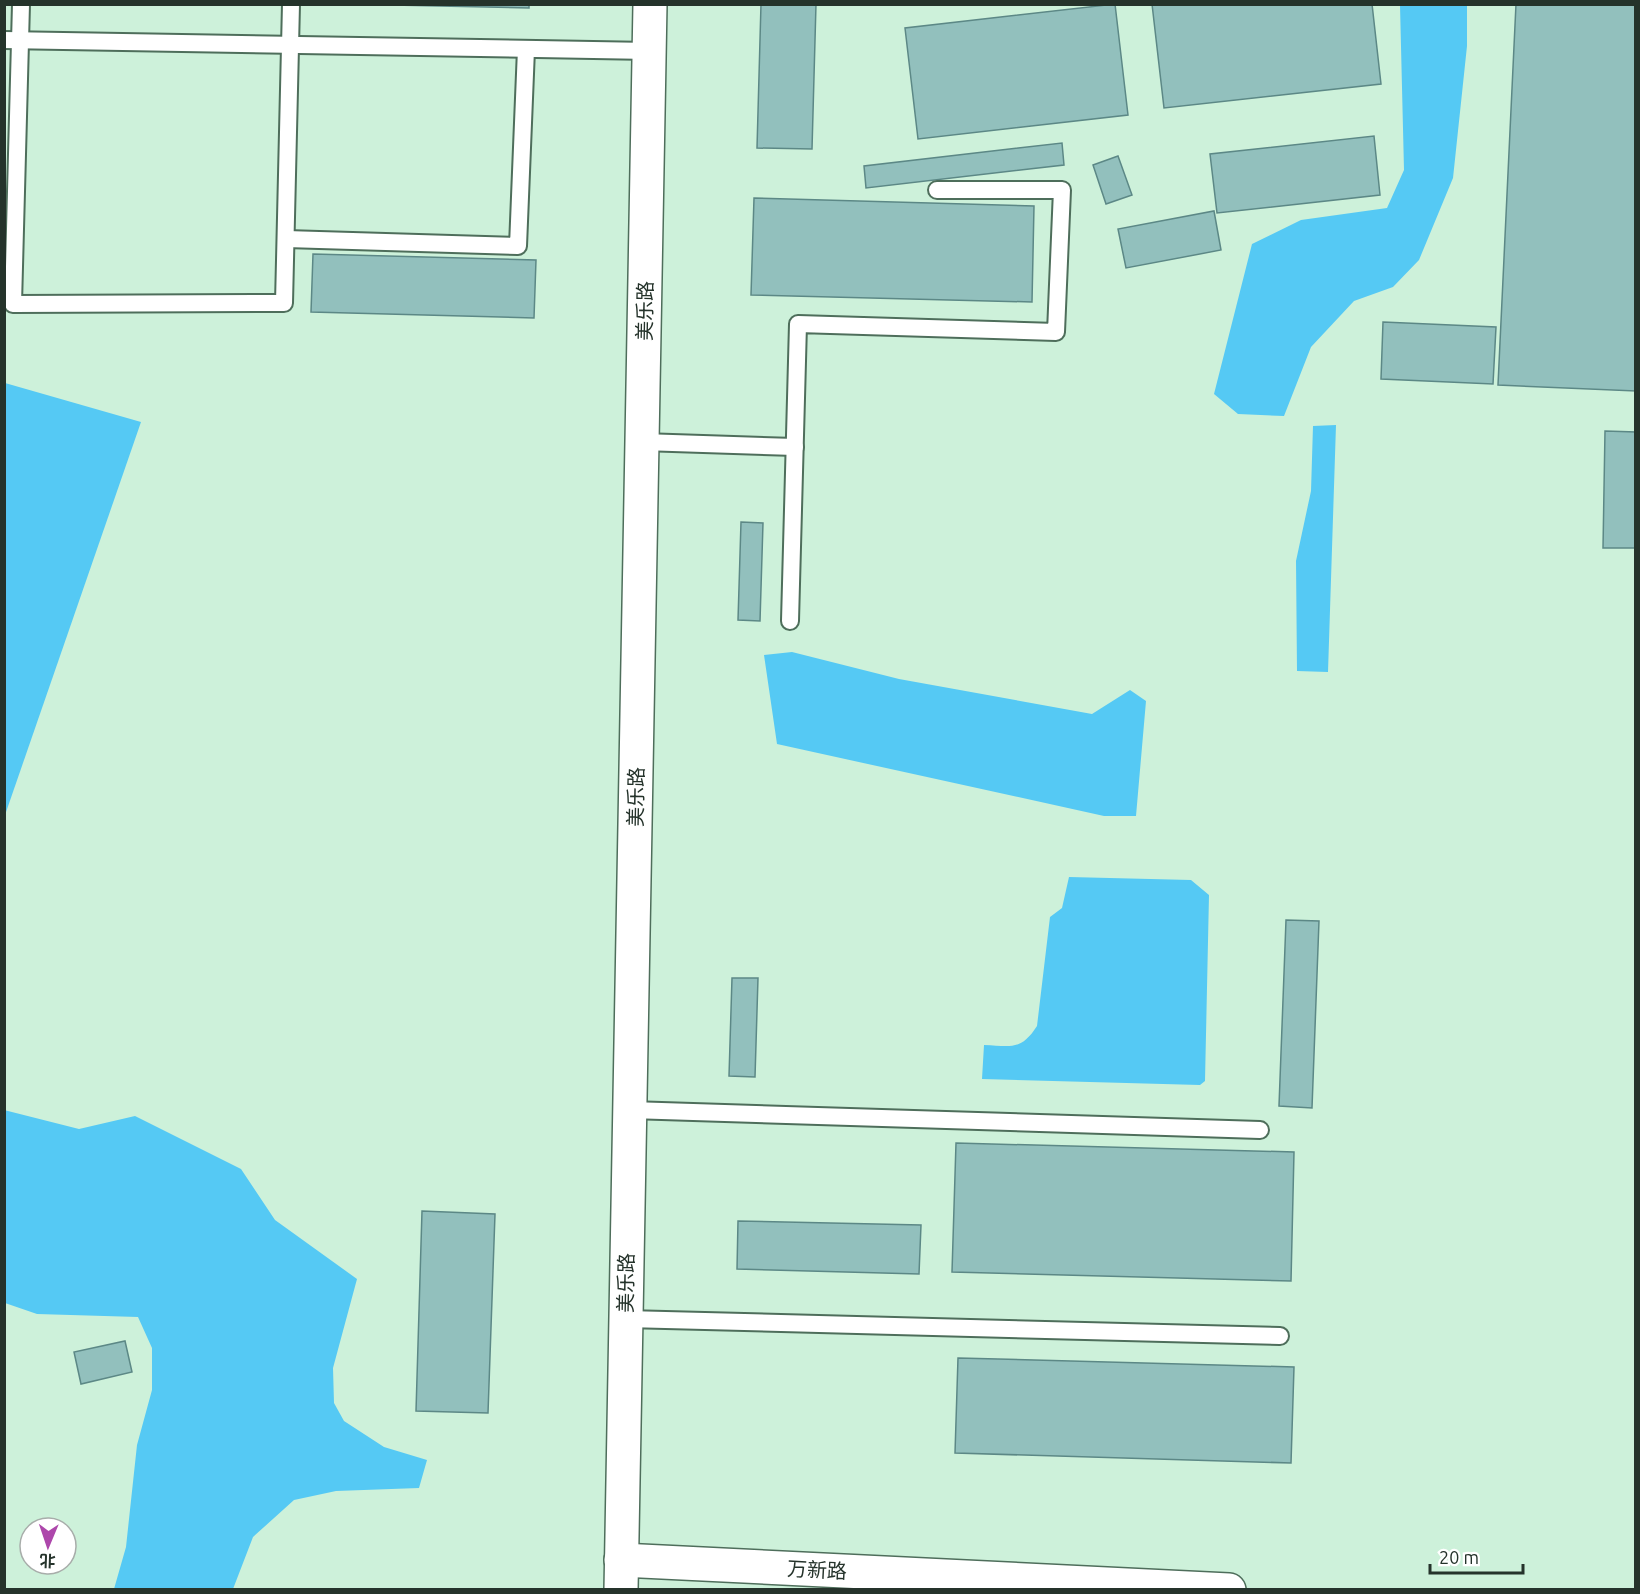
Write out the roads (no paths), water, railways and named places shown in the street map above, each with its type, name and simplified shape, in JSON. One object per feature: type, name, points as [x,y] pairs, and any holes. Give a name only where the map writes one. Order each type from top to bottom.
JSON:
[{"type":"street","name":"美乐路","points":[[621,1575],[651,4]]},
{"type":"street","name":"万新路","points":[[621,1575],[1229,1590]]},
{"type":"lane","points":[[21,4],[13,40],[13,304],[284,303],[291,4]]},
{"type":"lane","points":[[13,40],[650,51]]},
{"type":"lane","points":[[286,239],[518,246],[526,49]]},
{"type":"lane","points":[[790,621],[798,324],[1056,332],[1062,189],[937,190]]},
{"type":"lane","points":[[642,442],[795,447]]},
{"type":"lane","points":[[630,1110],[1260,1130]]},
{"type":"lane","points":[[626,1319],[1280,1336]]},
{"type":"water","points":[[1400,5],[1467,5],[1467,46],[1453,178],[1419,260],[1393,287],[1354,301],[1311,347],[1284,416],[1238,414],[1214,394],[1252,244],[1301,220],[1387,208],[1404,170]]},
{"type":"water","points":[[4,383],[141,422],[5,815]]},
{"type":"water","points":[[1336,425],[1328,672],[1297,671],[1296,561],[1311,491],[1313,426]]},
{"type":"water","points":[[792,652],[899,679],[1092,714],[1130,690],[1146,701],[1136,816],[1104,816],[777,744],[764,655]]},
{"type":"water","points":[[1069,877],[1191,880],[1209,895],[1205,1081],[1200,1085],[982,1079],[984,1045],[1015,1045],[1026,1040],[1037,1026],[1050,917],[1062,908]]},
{"type":"water","points":[[4,1110],[79,1129],[135,1116],[241,1169],[275,1220],[357,1279],[333,1368],[334,1403],[344,1421],[384,1447],[427,1460],[419,1488],[336,1491],[294,1500],[253,1537],[233,1589],[114,1589],[126,1547],[137,1445],[152,1390],[152,1348],[138,1317],[37,1314],[5,1303]]}]
